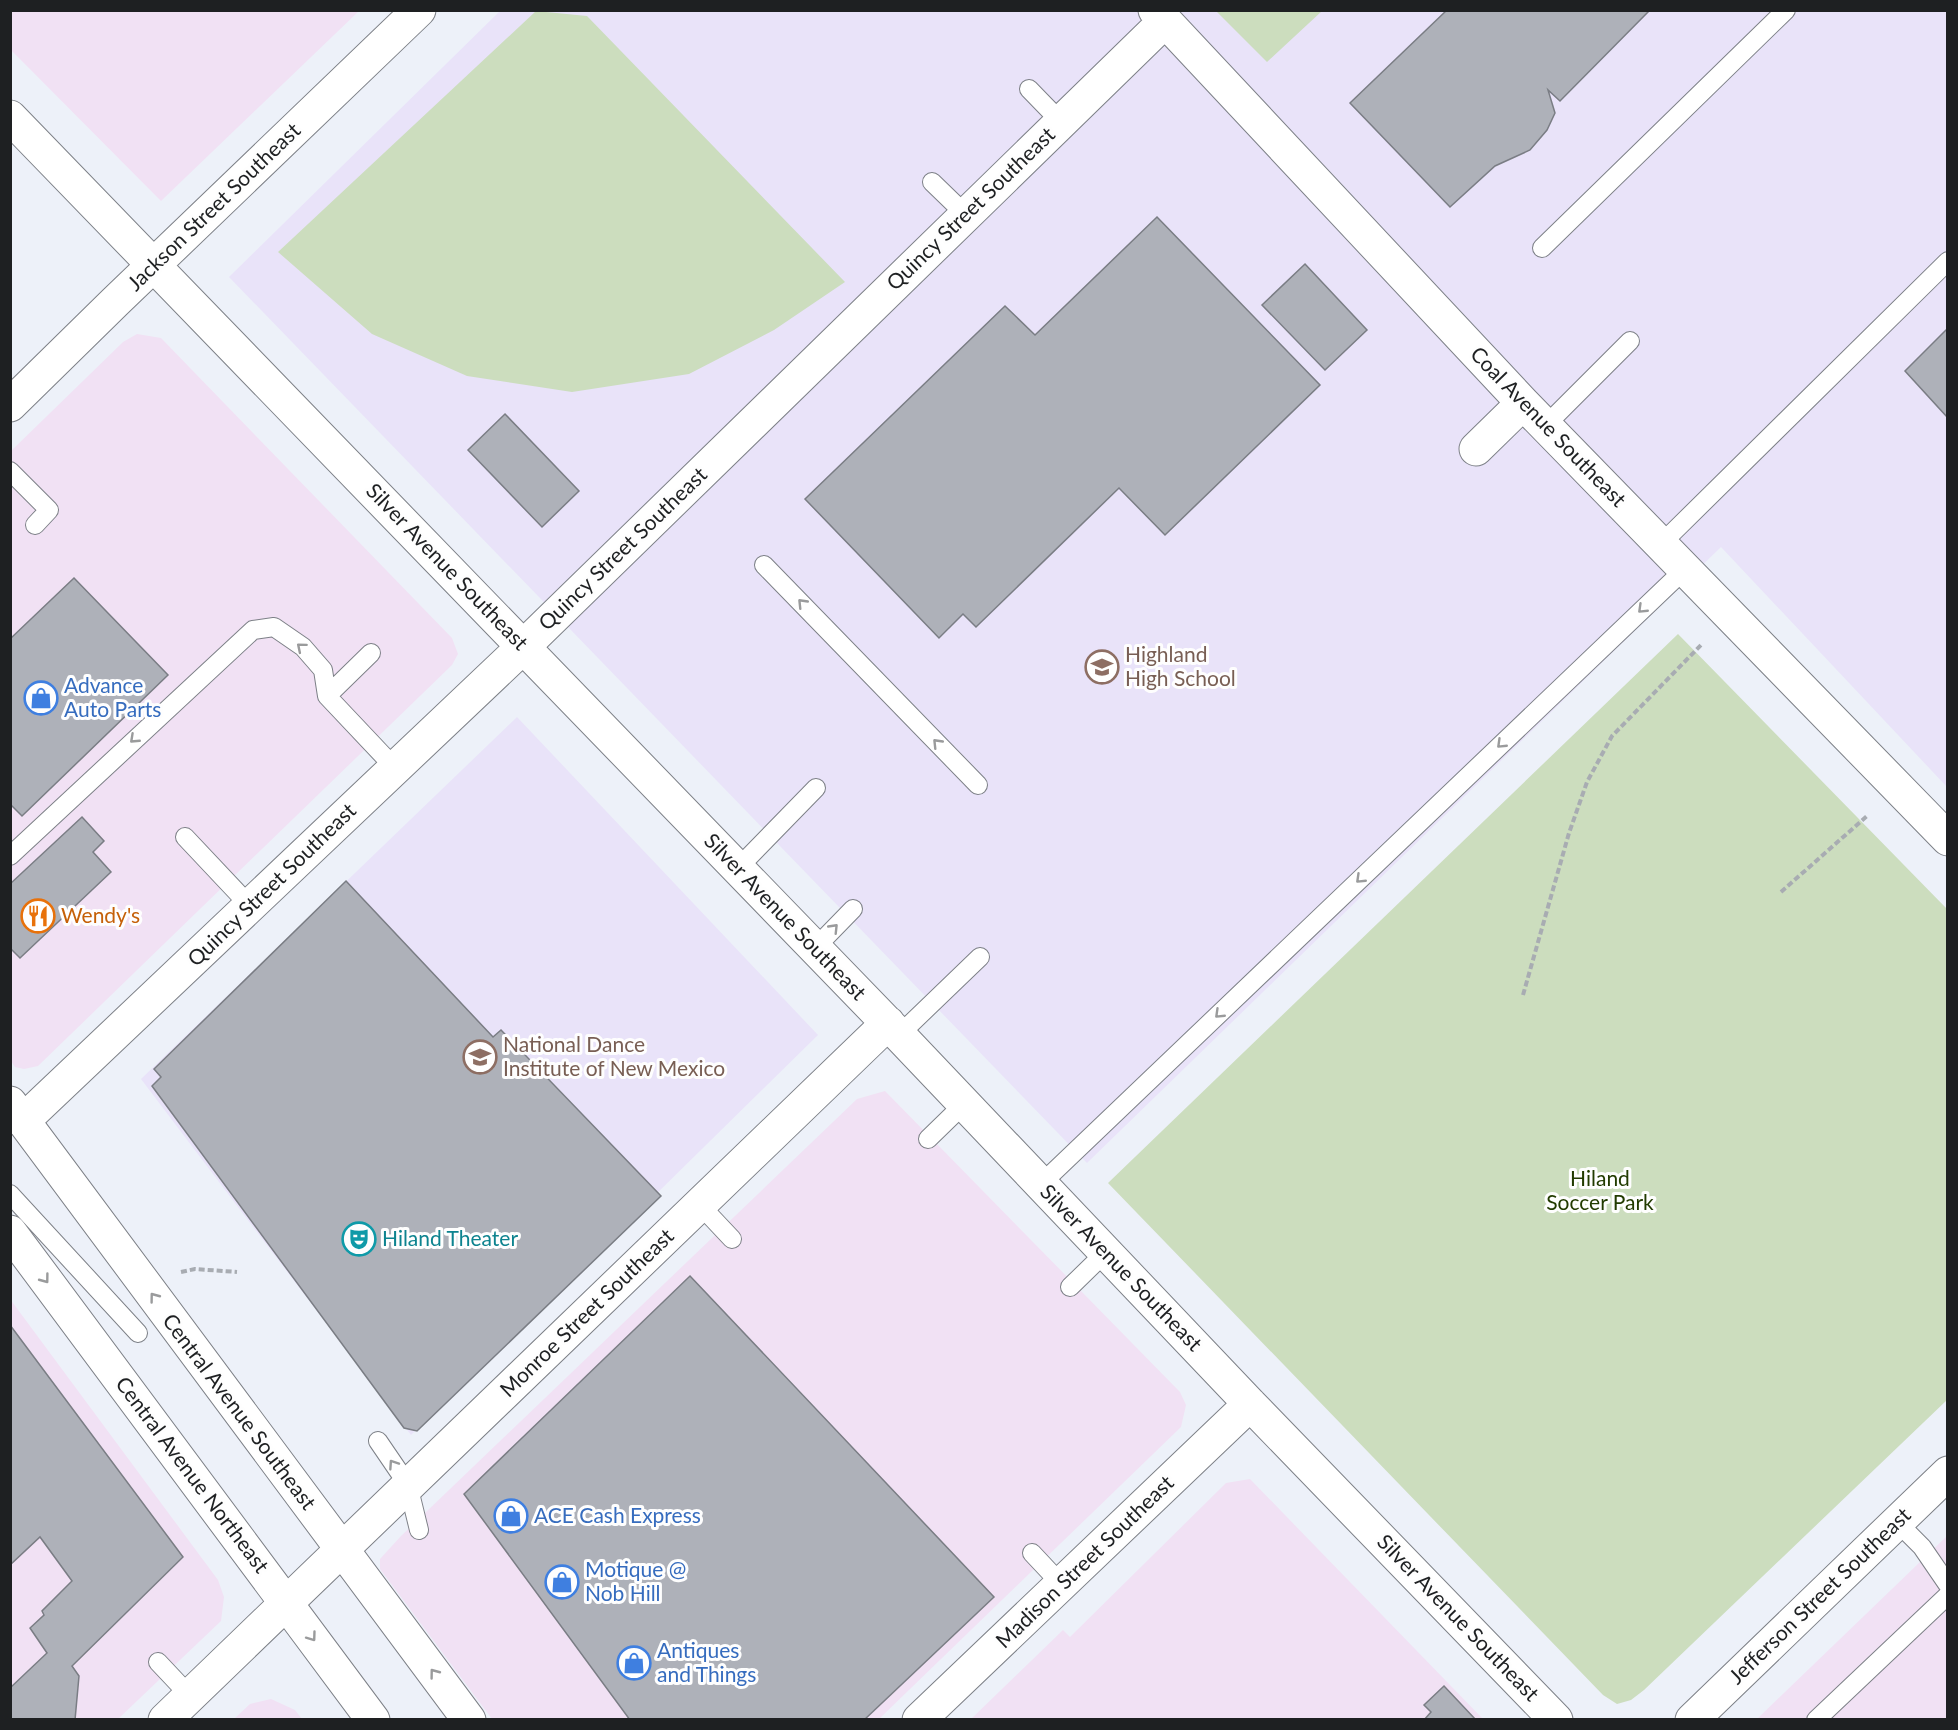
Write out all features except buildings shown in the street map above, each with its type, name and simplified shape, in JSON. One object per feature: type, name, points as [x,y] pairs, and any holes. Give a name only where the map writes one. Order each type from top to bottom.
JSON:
[{"type":"street","name":"Jackson Street Southeast","points":[[10,405],[419,10]]},
{"type":"street","name":"Quincy Street Southeast","points":[[17,1112],[250,906],[524,646],[1061,122],[1160,16]]},
{"type":"street","name":"Coal Avenue Southeast","points":[[1160,16],[1534,414],[1947,839]]},
{"type":"street","name":"Silver Avenue Southeast","points":[[10,117],[894,1029],[1250,1404],[1556,1719]]},
{"type":"street","points":[[1476,449],[1534,414]]},
{"type":"street","name":"Monroe Street Southeast","points":[[165,1719],[700,1205],[894,1029]]},
{"type":"street","name":"Central Avenue Southeast","points":[[17,1112],[469,1719]]},
{"type":"street","name":"Central Avenue Northeast","points":[[10,1232],[373,1719]]},
{"type":"street","name":"Madison Street Southeast","points":[[919,1719],[1250,1404]]},
{"type":"street","name":"Jefferson Street Southeast","points":[[1697,1718],[1947,1473]]},
{"type":"lane","points":[[1542,248],[1786,10]]},
{"type":"lane","points":[[1029,89],[1061,122]]},
{"type":"lane","points":[[932,182],[965,214]]},
{"type":"lane","points":[[1661,544],[1947,261]]},
{"type":"lane","points":[[1534,414],[1630,341]]},
{"type":"lane","points":[[10,471],[49,510],[35,525]]},
{"type":"lane","points":[[764,565],[978,785]]},
{"type":"lane","points":[[1041,1184],[1684,569]]},
{"type":"lane","points":[[10,856],[253,630],[274,627],[303,647],[323,669],[327,696],[395,768]]},
{"type":"lane","points":[[327,696],[371,653]]},
{"type":"lane","points":[[738,868],[816,788]]},
{"type":"lane","points":[[185,837],[250,906]]},
{"type":"lane","points":[[815,948],[853,909]]},
{"type":"lane","points":[[894,1029],[980,957]]},
{"type":"lane","points":[[928,1139],[964,1104]]},
{"type":"lane","points":[[10,1194],[138,1333]]},
{"type":"lane","points":[[700,1205],[732,1239]]},
{"type":"lane","points":[[1070,1287],[1106,1252]]},
{"type":"lane","points":[[378,1441],[408,1485],[419,1530]]},
{"type":"lane","points":[[1897,1522],[1922,1547],[1947,1585]]},
{"type":"lane","points":[[1032,1553],[1061,1584]]},
{"type":"lane","points":[[1816,1719],[1947,1594]]},
{"type":"lane","points":[[158,1662],[190,1696]]},
{"type":"path","points":[[1523,995],[1569,833],[1587,782],[1612,736],[1701,645]]},
{"type":"path","points":[[1781,892],[1867,816]]},
{"type":"path","points":[[181,1272],[195,1269],[237,1272]]},
{"type":"shaded area","points":[[10,11],[359,11],[161,201],[11,50]]},
{"type":"shaded area","name":"Highland High School","points":[[500,11],[1947,11],[1947,787],[1721,547],[1087,1163],[229,277]]},
{"type":"shaded area","points":[[137,334],[161,338],[452,638],[458,654],[452,665],[38,1066],[24,1069],[15,1067],[11,1061],[11,451],[123,342]]},
{"type":"shaded area","name":"National Dance Institute of New Mexico","points":[[517,717],[818,1035],[411,1435],[141,1079]]},
{"type":"shaded area","points":[[885,1091],[1180,1392],[1186,1405],[1181,1427],[879,1719],[492,1719],[380,1569],[380,1559],[401,1536],[857,1099]]},
{"type":"shaded area","points":[[10,1299],[218,1580],[224,1597],[221,1621],[118,1719],[11,1719]]},
{"type":"shaded area","points":[[1250,1479],[1483,1719],[970,1720],[1063,1630],[1070,1637],[1226,1483]]},
{"type":"shaded area","points":[[1947,1536],[1947,1719],[1757,1719]]},
{"type":"shaded area","points":[[271,1699],[295,1710],[302,1719],[234,1719],[250,1704]]},
{"type":"green space","points":[[536,11],[587,16],[845,282],[774,330],[689,374],[572,392],[467,376],[372,334],[278,252]]},
{"type":"green space","points":[[1216,11],[1322,11],[1267,62]]},
{"type":"green space","name":"Hiland Soccer Park","points":[[1678,634],[1947,909],[1947,1400],[1644,1690],[1631,1700],[1617,1704],[1603,1695],[1108,1183]]},
{"type":"place","name":"Highland High School","points":[[1102,667]]},
{"type":"place","name":"Advance Auto Parts","points":[[41,698]]},
{"type":"place","name":"Wendy's","points":[[38,916]]},
{"type":"place","name":"National Dance Institute of New Mexico","points":[[480,1057]]},
{"type":"place","name":"Hiland Theater","points":[[359,1239]]},
{"type":"place","name":"ACE Cash Express","points":[[511,1516]]},
{"type":"place","name":"Motique @ Nob Hill","points":[[562,1582]]},
{"type":"place","name":"Antiques and Things","points":[[634,1663]]}]
